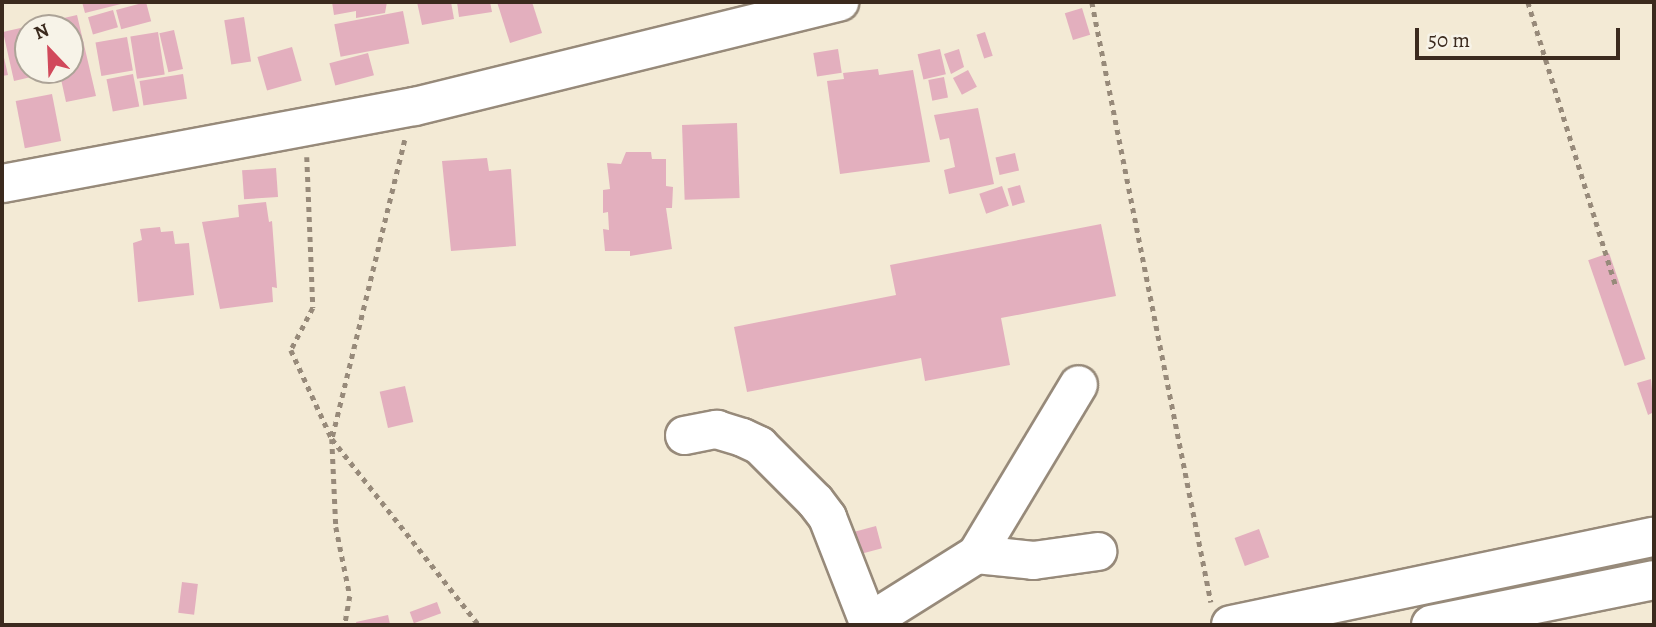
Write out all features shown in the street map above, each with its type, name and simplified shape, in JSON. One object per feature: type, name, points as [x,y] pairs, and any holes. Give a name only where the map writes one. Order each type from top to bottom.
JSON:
[{"type":"highway","points":[[1222,618],[1654,537]]},
{"type":"highway","points":[[1431,625],[1654,580]]},
{"type":"street","points":[[2,183],[414,106],[839,2]]},
{"type":"street","points":[[684,435],[716,429],[742,436],[759,445],[815,501],[827,517],[870,625],[882,613],[976,554],[1078,384]]},
{"type":"street","points":[[976,554],[1033,559],[1097,551]]},
{"type":"path","points":[[1092,2],[1222,618]]},
{"type":"path","points":[[1528,2],[1616,287]]},
{"type":"path","points":[[345,625],[350,596],[336,527],[332,439],[414,106]]},
{"type":"path","points":[[306,128],[313,308],[291,350],[332,439],[479,625]]},
{"type":"building","points":[[82,2],[125,2],[125,3],[85,13]]},
{"type":"building","points":[[146,2],[151,21],[121,29],[116,10]]},
{"type":"building","points":[[332,2],[387,2],[385,13],[356,18],[356,11],[334,15]]},
{"type":"building","points":[[417,2],[451,2],[454,19],[422,25]]},
{"type":"building","points":[[457,2],[490,2],[492,12],[459,17]]},
{"type":"building","points":[[497,2],[532,2],[542,33],[510,43]]},
{"type":"building","points":[[1082,8],[1090,35],[1073,40],[1065,13]]},
{"type":"building","points":[[113,10],[118,27],[93,34],[88,17]]},
{"type":"building","points":[[403,11],[409,43],[341,57],[334,24]]},
{"type":"building","points":[[244,17],[251,61],[231,65],[224,20]]},
{"type":"building","points":[[14,29],[14,81],[3,32]]},
{"type":"building","points":[[174,30],[183,69],[168,72],[159,33]]},
{"type":"building","points":[[158,32],[165,74],[137,79],[130,36]]},
{"type":"building","points":[[985,32],[993,56],[984,59],[976,35]]},
{"type":"building","points":[[127,37],[133,70],[101,76],[95,43]]},
{"type":"building","points":[[84,45],[96,96],[66,102],[62,84],[84,84]]},
{"type":"building","points":[[292,47],[302,81],[267,91],[257,57]]},
{"type":"building","points":[[2,49],[8,75],[2,76]]},
{"type":"building","points":[[838,49],[842,73],[817,77],[813,53]]},
{"type":"building","points":[[940,49],[946,74],[923,80],[918,54]]},
{"type":"building","points":[[959,49],[964,67],[951,74],[944,54]]},
{"type":"building","points":[[368,53],[374,75],[335,86],[329,63]]},
{"type":"building","points":[[878,69],[879,75],[913,70],[930,162],[840,174],[827,81],[844,79],[843,73]]},
{"type":"building","points":[[968,70],[977,87],[962,95],[953,78]]},
{"type":"building","points":[[133,74],[139,106],[113,112],[106,79]]},
{"type":"building","points":[[183,74],[187,99],[143,106],[140,81]]},
{"type":"building","points":[[944,77],[948,98],[932,101],[928,80]]},
{"type":"building","points":[[52,94],[61,141],[25,148],[16,101]]},
{"type":"building","points":[[978,108],[994,184],[949,194],[944,170],[955,167],[949,138],[940,140],[934,115]]},
{"type":"building","points":[[737,123],[740,198],[685,200],[682,125]]},
{"type":"building","points":[[626,152],[651,152],[652,159],[666,159],[666,186],[673,187],[672,208],[666,208],[672,249],[630,256],[630,251],[605,251],[603,229],[609,230],[608,212],[603,213],[603,190],[610,189],[607,163],[621,164]]},
{"type":"building","points":[[1015,153],[1019,171],[1000,175],[996,157]]},
{"type":"building","points":[[487,158],[489,171],[511,169],[516,246],[451,251],[442,161]]},
{"type":"building","points":[[276,168],[278,197],[244,199],[242,170]]},
{"type":"building","points":[[1020,185],[1025,202],[1012,206],[1008,189]]},
{"type":"building","points":[[1002,186],[1009,206],[986,214],[979,194]]},
{"type":"building","points":[[266,202],[269,222],[272,221],[277,288],[272,287],[273,302],[220,309],[202,222],[239,217],[238,205]]},
{"type":"building","points":[[1101,224],[1116,296],[1001,318],[1010,365],[925,381],[921,358],[747,392],[734,327],[896,295],[890,265]]},
{"type":"building","points":[[160,227],[161,232],[173,231],[175,244],[189,243],[194,295],[138,302],[133,243],[142,240],[140,229]]},
{"type":"building","points":[[1609,253],[1645,359],[1625,366],[1588,260]]},
{"type":"building","points":[[1651,379],[1654,412],[1648,415],[1637,383]]},
{"type":"building","points":[[405,386],[413,422],[388,428],[380,392]]},
{"type":"building","points":[[876,526],[882,548],[854,556],[848,534]]},
{"type":"building","points":[[1259,529],[1269,557],[1245,566],[1235,538]]},
{"type":"building","points":[[182,582],[198,584],[194,615],[178,613]]},
{"type":"building","points":[[437,602],[441,613],[414,623],[410,612]]},
{"type":"building","points":[[388,615],[390,624],[357,625],[356,622]]}]
